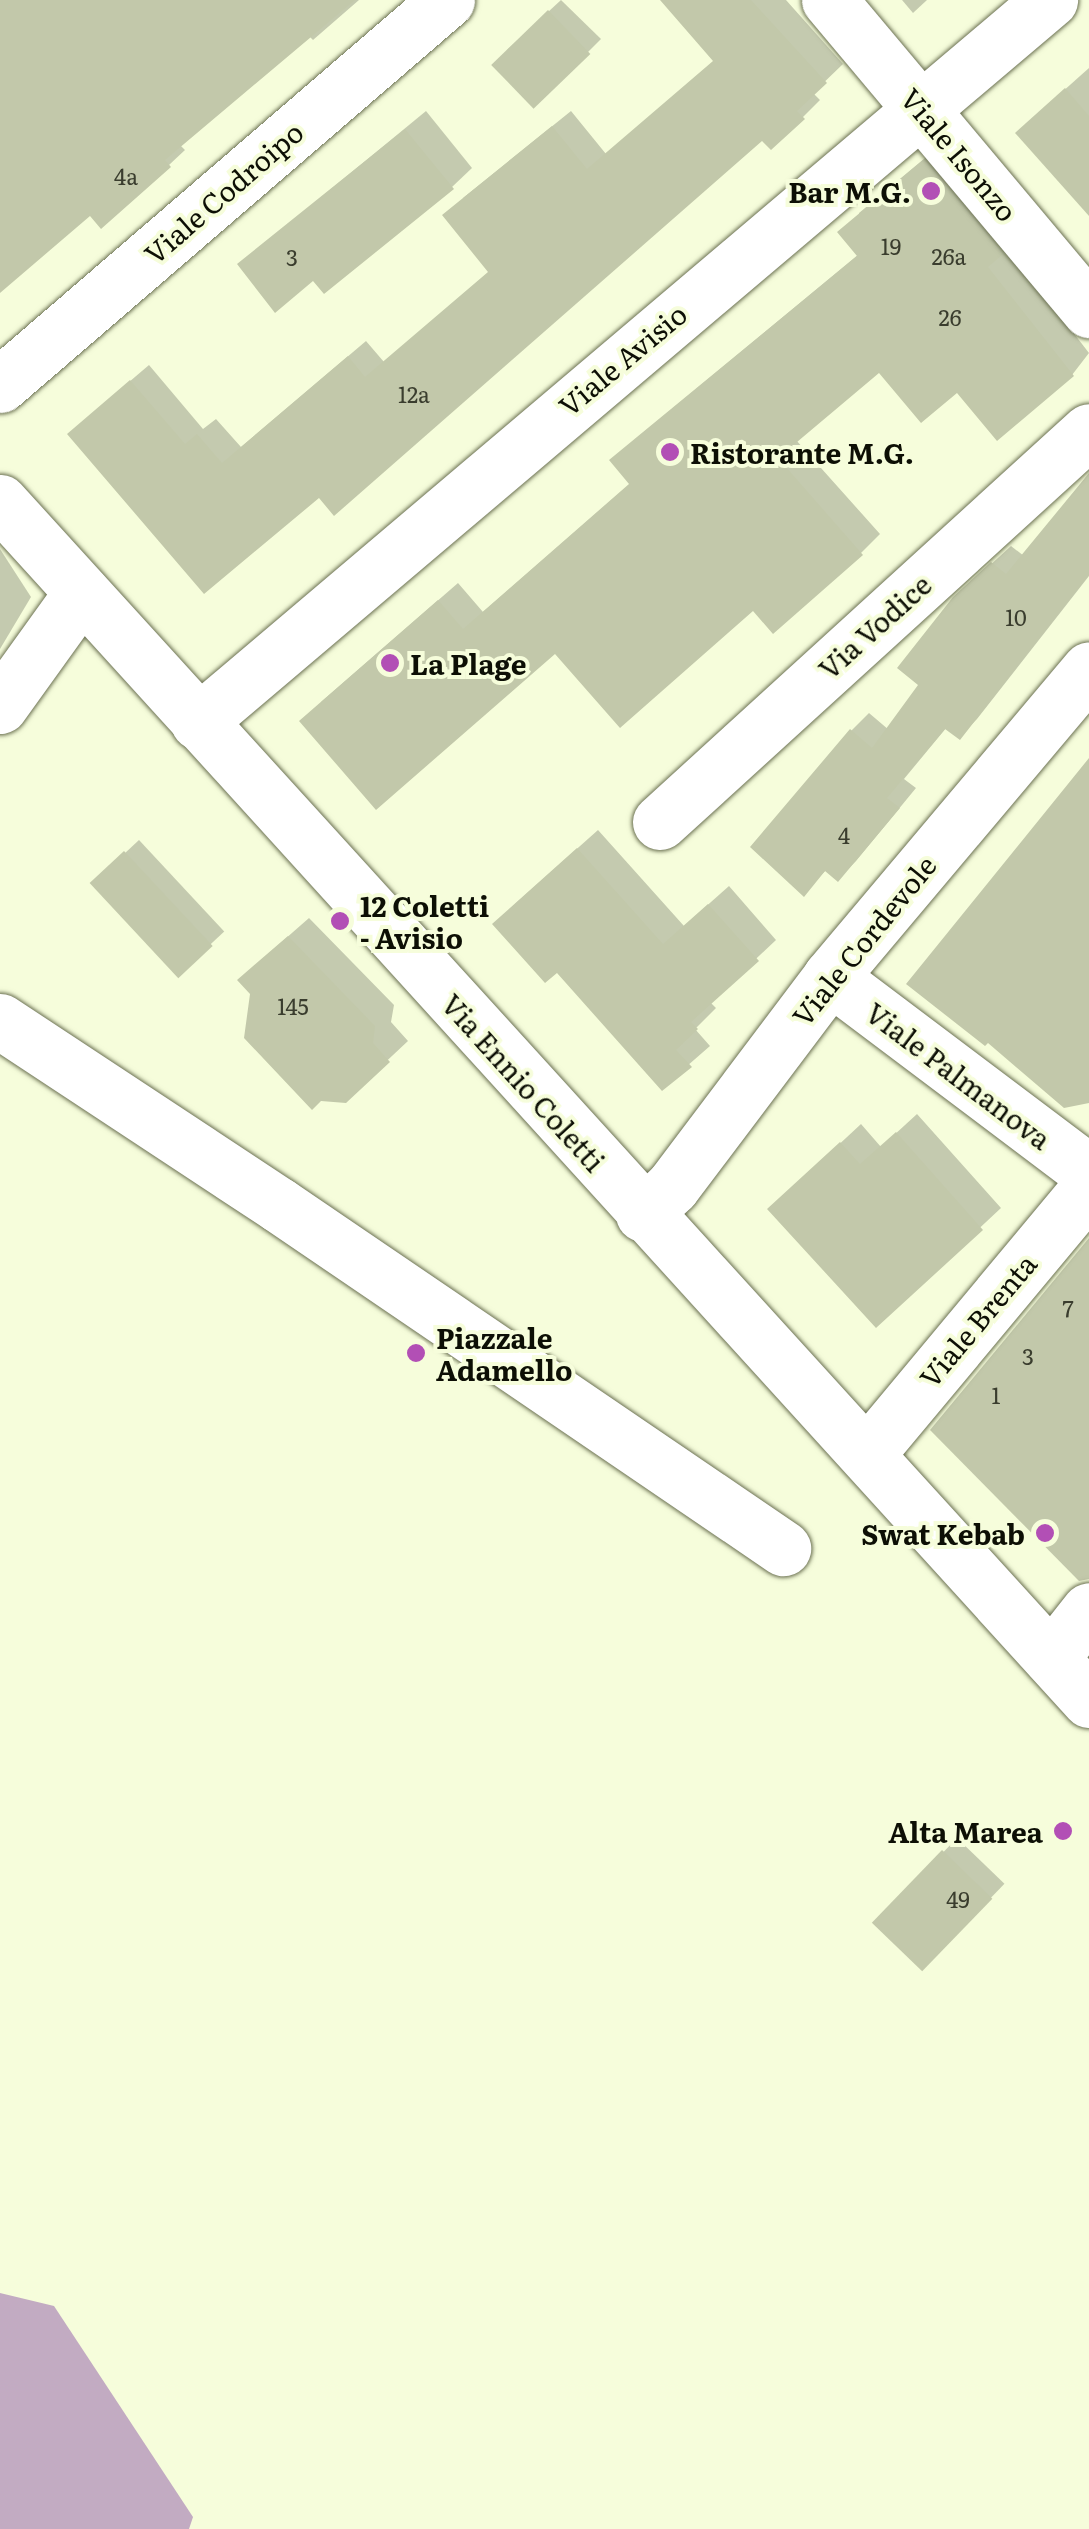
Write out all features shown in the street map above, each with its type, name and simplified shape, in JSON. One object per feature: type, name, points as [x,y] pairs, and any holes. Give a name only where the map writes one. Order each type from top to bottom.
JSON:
[{"type":"street","name":"Viale Codroipo","points":[[0,385],[447,0]]},
{"type":"street","name":"Viale Isonzo","points":[[829,0],[1089,310]]},
{"type":"street","name":"Viale Avisio","points":[[198,722],[920,106],[1050,0]]},
{"type":"street","name":"Via Vodice","points":[[660,822],[1089,431]]},
{"type":"street","name":"Via Ennio Coletti","points":[[0,502],[643,1214],[1089,1700]]},
{"type":"street","points":[[0,706],[82,592]]},
{"type":"street","name":"Viale Cordevole","points":[[643,1214],[672,1187],[830,978],[1089,669]]},
{"type":"street","name":"Viale Palmanova","points":[[830,978],[1089,1172]]},
{"type":"street","points":[[0,1021],[296,1216],[783,1548]]},
{"type":"street","name":"Viale Brenta","points":[[866,1454],[1089,1188]]},
{"type":"street","points":[[1051,1658],[1089,1610]]},
{"type":"shaded area","points":[[0,2293],[54,2306],[193,2517],[189,2529],[0,2529]]},
{"type":"building","points":[[0,0],[355,0],[165,160],[171,167],[101,229],[90,216],[0,293]]},
{"type":"building","points":[[660,0],[751,0],[827,83],[797,111],[805,119],[771,150],[762,141],[334,516],[319,498],[204,594],[67,434],[130,380],[185,444],[197,434],[222,463],[348,356],[365,377],[488,272],[442,215],[552,126],[587,169],[713,61]]},
{"type":"building","points":[[548,10],[590,54],[534,109],[491,65]]},
{"type":"building","points":[[1065,88],[1089,116],[1089,216],[1015,133]]},
{"type":"building","points":[[405,129],[454,189],[324,294],[313,281],[275,313],[237,264]]},
{"type":"building","points":[[923,160],[1002,255],[988,267],[1074,376],[997,441],[957,393],[921,423],[879,373],[778,458],[863,555],[773,634],[753,611],[620,728],[555,654],[376,810],[299,721],[438,600],[463,629],[629,484],[609,460],[857,256],[837,232]]},
{"type":"building","points":[[1089,473],[1089,575],[960,740],[945,729],[887,798],[900,808],[838,882],[825,871],[804,897],[750,847],[850,729],[872,748],[918,685],[897,668],[953,597],[991,562],[1006,574]]},
{"type":"building","points":[[1089,758],[1089,1103],[1064,1108],[988,1043],[985,1046],[906,984]]},
{"type":"building","points":[[577,848],[663,944],[708,904],[759,961],[691,1022],[698,1029],[676,1050],[692,1067],[662,1091],[557,973],[545,983],[492,924]]},
{"type":"building","points":[[124,851],[213,946],[178,978],[90,883]]},
{"type":"building","points":[[288,936],[375,1026],[373,1043],[390,1062],[346,1103],[321,1101],[312,1110],[244,1038],[250,994],[237,980]]},
{"type":"building","points":[[896,1132],[983,1230],[876,1328],[767,1209],[840,1142],[860,1164]]},
{"type":"building","points":[[1089,1238],[1089,1579],[1079,1581],[930,1430]]},
{"type":"building","points":[[942,1850],[992,1899],[922,1971],[872,1923]]},
{"type":"place","name":"Bar M.G.","points":[[931,191]]},
{"type":"place","name":"Ristorante M.G.","points":[[670,452]]},
{"type":"place","name":"La Plage","points":[[390,663]]},
{"type":"place","name":"12 Coletti - Avisio","points":[[340,921]]},
{"type":"place","name":"Piazzale Adamello","points":[[416,1353]]},
{"type":"place","name":"Swat Kebab","points":[[1045,1533]]},
{"type":"place","name":"Alta Marea","points":[[1063,1831]]}]
